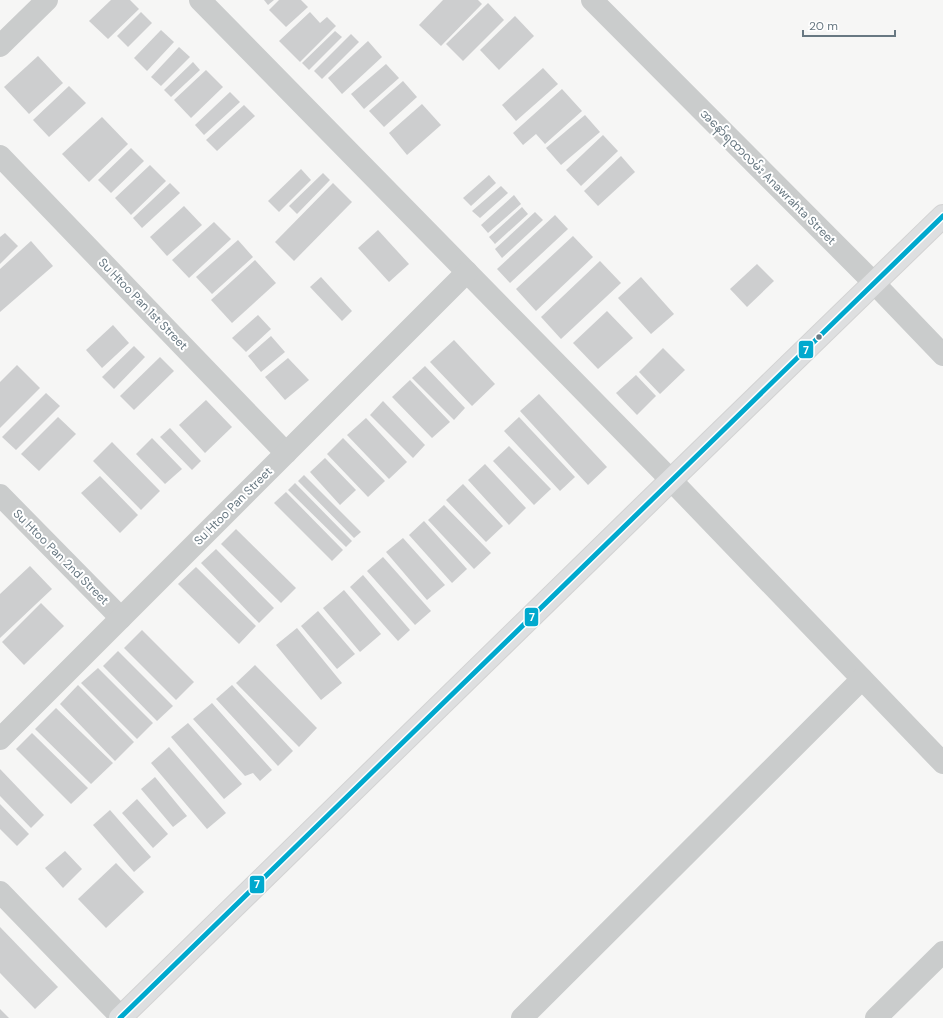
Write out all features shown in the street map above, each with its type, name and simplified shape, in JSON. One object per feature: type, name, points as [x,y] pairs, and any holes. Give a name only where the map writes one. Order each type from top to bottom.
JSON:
[{"type":"main road","points":[[121,1018],[943,216]]},
{"type":"street","points":[[0,46],[47,0]]},
{"type":"street","points":[[200,0],[671,480],[943,762]]},
{"type":"street","name":"အနော်ရထာလမ်း Anawrahta Street","points":[[592,0],[874,283],[943,355]]},
{"type":"street","name":"Su Htoo Pan 1st Street","points":[[0,156],[286,453]]},
{"type":"street","name":"Su Htoo Pan Street","points":[[0,739],[467,272]]},
{"type":"street","name":"Su Htoo Pan 2nd Street","points":[[0,496],[121,618]]},
{"type":"street","points":[[522,1018],[862,679]]},
{"type":"street","points":[[0,892],[121,1018]]},
{"type":"street","points":[[876,1018],[943,952]]},
{"type":"building","points":[[111,0],[130,0],[139,9],[108,39],[89,21]]},
{"type":"building","points":[[264,0],[274,0],[268,5]]},
{"type":"building","points":[[279,0],[301,0],[308,7],[286,27],[269,10]]},
{"type":"building","points":[[443,0],[478,0],[482,4],[441,46],[419,25]]},
{"type":"building","points":[[488,3],[504,20],[463,61],[446,44]]},
{"type":"building","points":[[141,12],[152,23],[128,47],[117,36]]},
{"type":"building","points":[[310,12],[320,23],[327,17],[336,26],[300,62],[279,41]]},
{"type":"building","points":[[515,16],[534,36],[499,70],[480,50]]},
{"type":"building","points":[[161,30],[174,42],[147,71],[134,58]]},
{"type":"building","points":[[335,31],[342,37],[309,70],[302,63]]},
{"type":"building","points":[[351,34],[359,42],[322,79],[314,71]]},
{"type":"building","points":[[368,41],[382,57],[342,94],[328,78]]},
{"type":"building","points":[[179,47],[190,57],[161,86],[151,77]]},
{"type":"building","points":[[38,56],[63,83],[29,114],[4,87]]},
{"type":"building","points":[[193,62],[200,70],[171,97],[164,90]]},
{"type":"building","points":[[386,64],[399,78],[364,109],[351,94]]},
{"type":"building","points":[[543,68],[558,84],[516,121],[502,105]]},
{"type":"building","points":[[206,70],[223,87],[191,118],[174,100]]},
{"type":"building","points":[[403,81],[417,97],[384,127],[369,111]]},
{"type":"building","points":[[69,86],[86,103],[49,137],[33,120]]},
{"type":"building","points":[[562,89],[582,111],[545,144],[536,134],[523,145],[513,133]]},
{"type":"building","points":[[230,92],[240,102],[204,135],[195,125]]},
{"type":"building","points":[[422,104],[441,125],[407,155],[389,133]]},
{"type":"building","points":[[244,105],[255,116],[217,151],[206,140]]},
{"type":"building","points":[[585,115],[600,132],[561,165],[546,148]]},
{"type":"building","points":[[102,117],[128,144],[89,182],[62,154]]},
{"type":"building","points":[[603,135],[618,151],[581,186],[566,170]]},
{"type":"building","points":[[131,148],[144,161],[111,193],[98,180]]},
{"type":"building","points":[[621,156],[635,172],[598,206],[584,191]]},
{"type":"building","points":[[150,165],[166,181],[131,215],[115,198]]},
{"type":"building","points":[[301,169],[311,180],[279,212],[268,201]]},
{"type":"building","points":[[323,173],[330,180],[297,214],[289,206]]},
{"type":"building","points":[[489,175],[496,183],[471,206],[463,198]]},
{"type":"building","points":[[170,183],[180,193],[142,228],[133,218]]},
{"type":"building","points":[[333,183],[352,202],[294,261],[275,242]]},
{"type":"building","points":[[501,186],[508,193],[480,218],[472,211]]},
{"type":"building","points":[[514,195],[521,204],[488,233],[481,225]]},
{"type":"building","points":[[184,206],[202,225],[167,256],[150,237]]},
{"type":"building","points":[[522,207],[528,214],[495,244],[489,237]]},
{"type":"building","points":[[535,212],[543,220],[502,258],[495,249]]},
{"type":"building","points":[[555,215],[568,229],[510,283],[497,269]]},
{"type":"building","points":[[214,222],[231,239],[189,278],[172,260]]},
{"type":"building","points":[[378,230],[409,264],[389,282],[358,248]]},
{"type":"building","points":[[5,233],[18,246],[0,264],[0,237]]},
{"type":"building","points":[[573,236],[593,257],[536,311],[516,289]]},
{"type":"building","points":[[238,240],[253,257],[212,294],[196,277]]},
{"type":"building","points":[[31,241],[53,266],[0,312],[0,269]]},
{"type":"building","points":[[255,260],[276,283],[232,323],[211,300]]},
{"type":"building","points":[[600,261],[621,283],[561,339],[541,317]]},
{"type":"building","points":[[757,264],[774,281],[747,307],[730,289]]},
{"type":"building","points":[[321,277],[352,311],[342,321],[310,287]]},
{"type":"building","points":[[641,277],[674,314],[651,334],[618,298]]},
{"type":"building","points":[[607,311],[633,338],[598,369],[573,343]]},
{"type":"building","points":[[258,315],[271,329],[246,352],[232,338]]},
{"type":"building","points":[[113,325],[129,343],[102,368],[86,350]]},
{"type":"building","points":[[271,336],[285,352],[261,372],[248,356]]},
{"type":"building","points":[[454,340],[495,384],[472,406],[430,362]]},
{"type":"building","points":[[134,346],[145,357],[114,389],[102,377]]},
{"type":"building","points":[[663,348],[685,370],[660,394],[639,372]]},
{"type":"building","points":[[160,357],[174,371],[134,410],[120,396]]},
{"type":"building","points":[[288,358],[309,380],[285,400],[265,377]]},
{"type":"building","points":[[17,365],[40,388],[0,428],[0,382]]},
{"type":"building","points":[[425,366],[465,408],[454,420],[412,378]]},
{"type":"building","points":[[636,375],[656,396],[637,415],[616,393]]},
{"type":"building","points":[[410,380],[450,422],[432,438],[392,397]]},
{"type":"building","points":[[46,393],[60,406],[16,450],[2,437]]},
{"type":"building","points":[[539,394],[607,467],[588,485],[520,411]]},
{"type":"building","points":[[206,400],[232,427],[205,453],[179,425]]},
{"type":"building","points":[[383,401],[425,445],[413,458],[370,415]]},
{"type":"building","points":[[58,417],[76,434],[39,471],[21,454]]},
{"type":"building","points":[[519,417],[575,477],[560,491],[504,431]]},
{"type":"building","points":[[366,418],[407,462],[389,479],[347,435]]},
{"type":"building","points":[[170,428],[201,461],[192,470],[160,437]]},
{"type":"building","points":[[152,438],[182,469],[165,484],[136,454]]},
{"type":"building","points":[[343,438],[385,481],[368,497],[327,454]]},
{"type":"building","points":[[112,442],[160,491],[141,510],[93,461]]},
{"type":"building","points":[[509,446],[551,489],[534,505],[493,461]]},
{"type":"building","points":[[325,458],[356,490],[340,505],[310,472]]},
{"type":"building","points":[[485,464],[526,508],[509,525],[468,480]]},
{"type":"building","points":[[304,475],[361,532],[354,538],[298,481]]},
{"type":"building","points":[[100,476],[138,515],[120,533],[81,493]]},
{"type":"building","points":[[295,483],[352,541],[346,547],[288,490]]},
{"type":"building","points":[[463,484],[503,526],[486,542],[446,500]]},
{"type":"building","points":[[286,492],[343,550],[332,561],[274,503]]},
{"type":"building","points":[[444,505],[491,553],[474,569],[428,520]]},
{"type":"building","points":[[424,521],[467,569],[452,583],[409,535]]},
{"type":"building","points":[[236,529],[296,588],[281,603],[221,544]]},
{"type":"building","points":[[403,538],[445,585],[427,600],[386,552]]},
{"type":"building","points":[[216,549],[274,608],[259,623],[201,563]]},
{"type":"building","points":[[383,557],[431,611],[415,625],[367,571]]},
{"type":"building","points":[[30,566],[52,589],[0,638],[0,594]]},
{"type":"building","points":[[196,567],[256,626],[239,644],[178,584]]},
{"type":"building","points":[[363,575],[410,630],[398,641],[350,587]]},
{"type":"building","points":[[344,590],[381,634],[360,652],[323,608]]},
{"type":"building","points":[[41,603],[64,626],[24,665],[2,642]]},
{"type":"building","points":[[318,611],[355,654],[337,669],[301,626]]},
{"type":"building","points":[[297,628],[342,683],[321,700],[276,645]]},
{"type":"building","points":[[142,630],[194,682],[176,700],[124,648]]},
{"type":"building","points":[[118,651],[173,706],[157,721],[103,666]]},
{"type":"building","points":[[255,665],[317,728],[299,747],[236,683]]},
{"type":"building","points":[[98,668],[153,723],[137,739],[81,683]]},
{"type":"building","points":[[78,685],[134,742],[115,761],[60,704]]},
{"type":"building","points":[[232,685],[293,751],[278,766],[216,699]]},
{"type":"building","points":[[212,703],[272,770],[260,781],[253,773],[245,776],[193,719]]},
{"type":"building","points":[[56,708],[113,763],[91,784],[35,729]]},
{"type":"building","points":[[188,723],[242,784],[224,799],[171,737]]},
{"type":"building","points":[[32,733],[88,788],[71,804],[16,749]]},
{"type":"building","points":[[169,747],[226,813],[207,829],[151,763]]},
{"type":"building","points":[[0,769],[44,815],[31,828],[0,796]]},
{"type":"building","points":[[155,777],[187,816],[173,827],[141,789]]},
{"type":"building","points":[[137,799],[168,834],[153,848],[122,813]]},
{"type":"building","points":[[0,804],[29,834],[17,846],[0,829]]},
{"type":"building","points":[[110,810],[151,857],[134,872],[93,825]]},
{"type":"building","points":[[65,851],[82,869],[63,888],[45,868]]},
{"type":"building","points":[[116,863],[144,892],[106,928],[78,899]]},
{"type":"building","points":[[0,927],[58,987],[35,1009],[0,973]]},
{"type":"building","points":[[0,1009],[9,1018],[0,1018]]},
{"type":"transit line","name":"7","points":[[120,1018],[943,216]]}]
